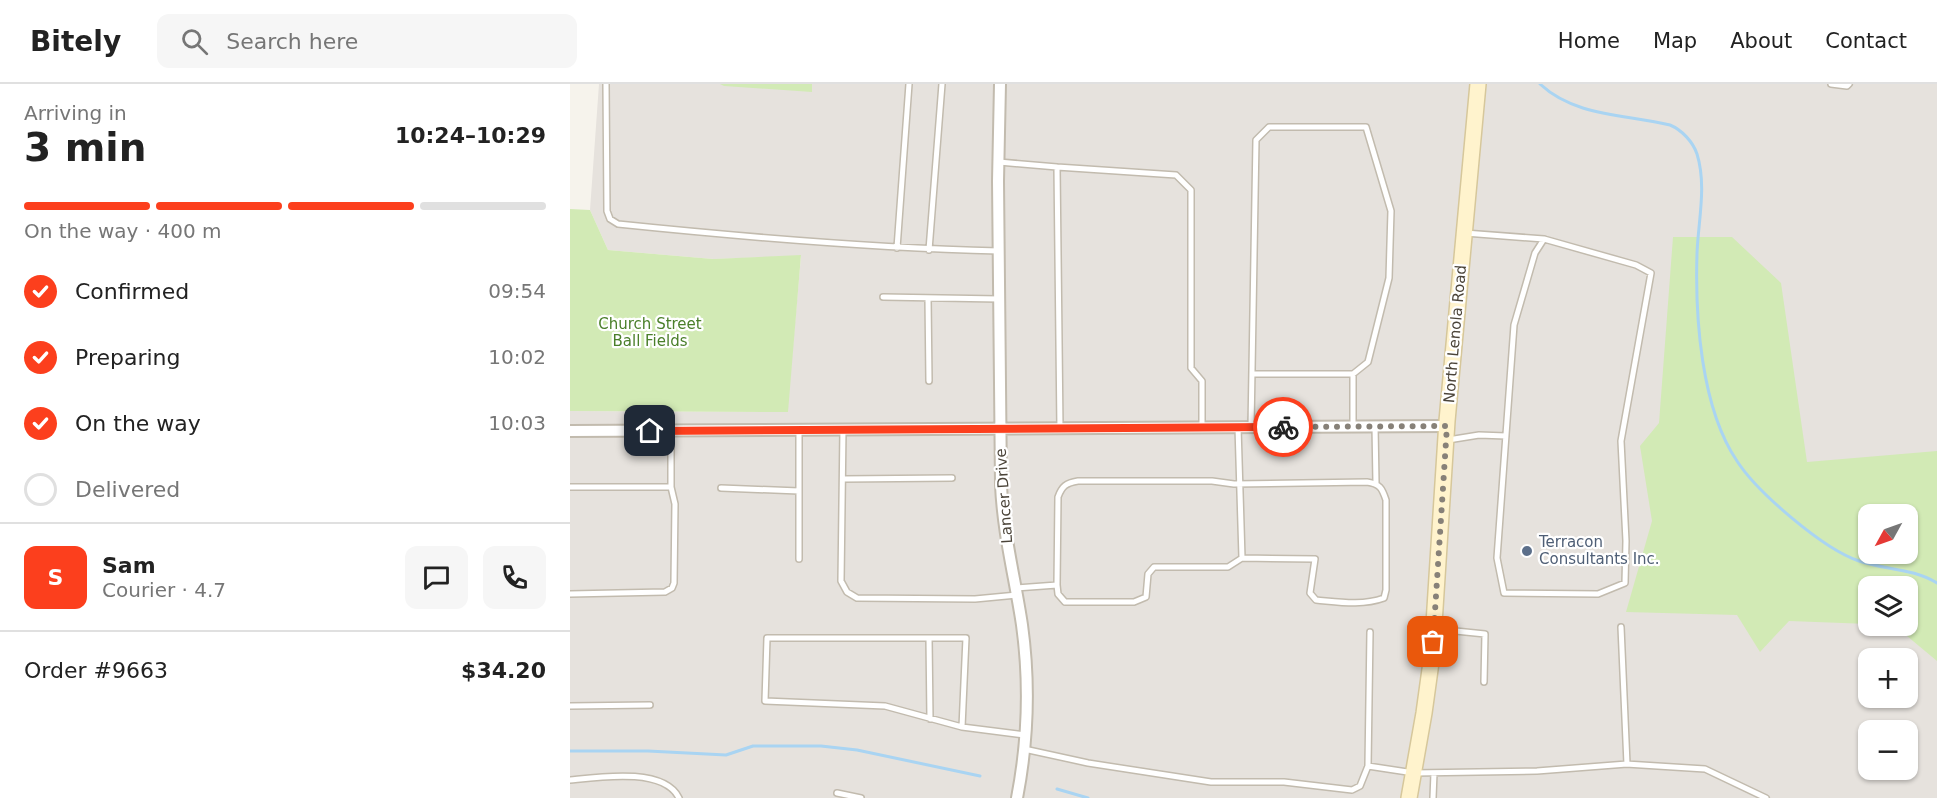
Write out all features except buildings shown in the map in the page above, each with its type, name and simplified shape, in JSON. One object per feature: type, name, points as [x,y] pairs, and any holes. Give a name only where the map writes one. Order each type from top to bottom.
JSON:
[{"type":"main road","name":"North Lenola Road","points":[[1409,798],[1429,683],[1446,433],[1478,84]]},
{"type":"street","name":"Lancer Drive","points":[[1000,84],[998,162],[1003,515],[1026,665],[1025,735],[1017,798]]},
{"type":"street","points":[[570,431],[1375,426],[1446,433]]},
{"type":"lane","points":[[606,84],[607,211],[610,219],[618,224],[703,234],[897,248],[999,251]]},
{"type":"lane","points":[[897,248],[909,84]]},
{"type":"lane","points":[[929,250],[942,84]]},
{"type":"lane","points":[[1831,84],[1847,86],[1849,84]]},
{"type":"lane","points":[[1251,428],[1256,140],[1269,127],[1366,127],[1391,212],[1389,278],[1368,362],[1353,374],[1253,374]]},
{"type":"lane","points":[[998,162],[1176,175],[1191,190],[1191,368],[1202,381],[1202,428]]},
{"type":"lane","points":[[1057,167],[1060,429]]},
{"type":"lane","points":[[1464,233],[1544,239],[1636,265],[1651,273],[1621,441],[1626,541],[1625,583],[1598,594],[1504,594],[1497,558],[1514,325],[1535,253],[1544,239]]},
{"type":"lane","points":[[883,297],[999,299]]},
{"type":"lane","points":[[928,298],[929,381]]},
{"type":"lane","points":[[1353,374],[1353,426]]},
{"type":"lane","points":[[1375,426],[1376,483]]},
{"type":"lane","points":[[1238,428],[1242,558]]},
{"type":"lane","points":[[799,429],[799,559]]},
{"type":"lane","points":[[843,429],[842,581],[847,592],[852,596],[857,598],[975,599],[1058,585]]},
{"type":"lane","points":[[570,594],[665,592],[672,588],[674,583],[675,504],[671,487],[671,430]]},
{"type":"lane","points":[[1446,433],[1506,436]]},
{"type":"lane","points":[[843,479],[952,478]]},
{"type":"lane","points":[[1078,481],[1239,483],[1376,483],[1382,488],[1386,500],[1386,590],[1384,598],[1374,602],[1355,603],[1316,600],[1310,593],[1315,559],[1242,558],[1228,567],[1154,567],[1148,574],[1146,597],[1134,602],[1065,602],[1058,594],[1058,497],[1061,487],[1067,483],[1078,481]]},
{"type":"lane","points":[[570,487],[671,487]]},
{"type":"lane","points":[[721,488],[799,491]]},
{"type":"lane","points":[[1621,627],[1627,764],[1624,764]]},
{"type":"lane","points":[[1434,628],[1485,634],[1484,682]]},
{"type":"lane","points":[[1024,749],[1088,763],[1211,782],[1284,782],[1352,790],[1360,786],[1368,766],[1370,632]]},
{"type":"lane","points":[[962,727],[966,638],[767,638],[765,701],[885,706],[962,727],[1025,735]]},
{"type":"lane","points":[[929,638],[930,719]]},
{"type":"lane","points":[[570,706],[650,705]]},
{"type":"lane","points":[[1368,766],[1414,773],[1537,771],[1624,764],[1705,769],[1766,798]]},
{"type":"lane","points":[[1433,798],[1434,773]]},
{"type":"lane","points":[[570,780],[625,777],[654,779],[666,783],[679,798]]},
{"type":"lane","points":[[837,793],[861,798]]},
{"type":"shaded area","points":[[599,84],[1937,84],[1937,798],[570,798],[570,411],[787,412],[801,256],[713,259],[608,250],[590,210]]},
{"type":"green space","points":[[720,84],[812,84],[812,92],[724,86]]},
{"type":"green space","name":"Church Street Ball Fields","points":[[570,209],[590,210],[608,250],[713,259],[801,255],[788,412],[570,411]]},
{"type":"green space","points":[[1673,237],[1732,237],[1781,283],[1807,462],[1937,451],[1937,661],[1907,636],[1918,636],[1918,576],[1858,576],[1858,624],[1789,621],[1760,652],[1737,615],[1626,612],[1652,521],[1640,446],[1659,423]]},
{"type":"waterway","points":[[1540,84],[1554,95],[1585,109],[1670,125],[1683,133],[1690,141],[1697,154],[1701,179],[1697,305],[1703,361],[1715,415],[1737,461],[1759,488],[1792,518],[1844,555],[1869,564],[1918,574],[1937,583]]},
{"type":"waterway","points":[[570,751],[648,751],[726,755],[753,746],[821,746],[857,750],[980,776]]},
{"type":"waterway","points":[[1057,789],[1088,798]]},
{"type":"way so far","points":[[1283,427],[1447,426],[1433,642]]},
{"type":"place","name":"Terracon Consultants Inc.","points":[[1527,551]]},
{"type":"route","points":[[650,431],[1283,427]]}]
